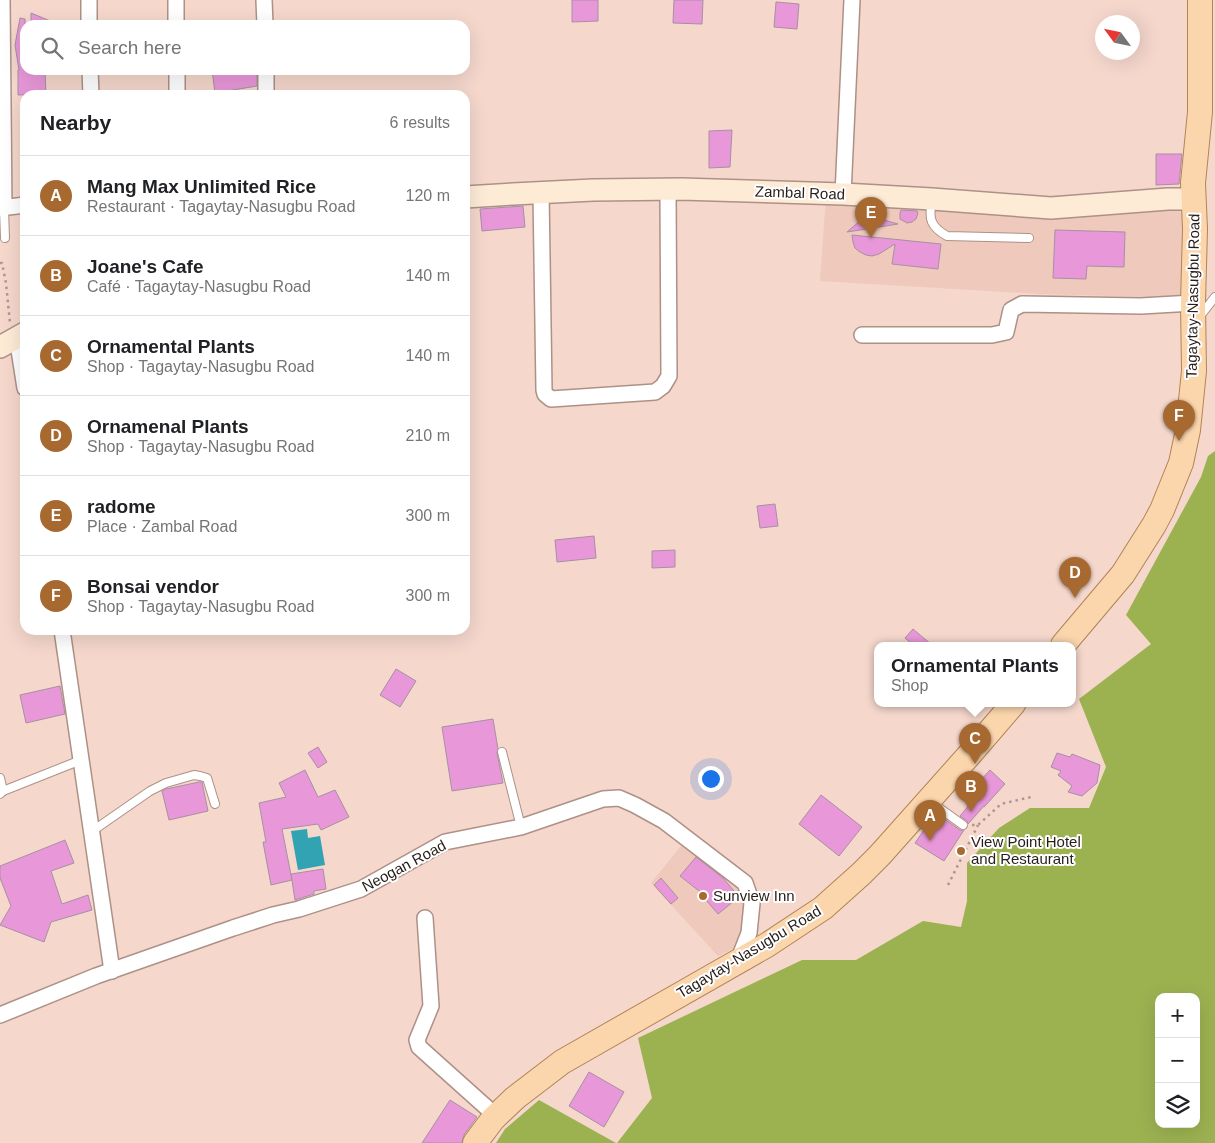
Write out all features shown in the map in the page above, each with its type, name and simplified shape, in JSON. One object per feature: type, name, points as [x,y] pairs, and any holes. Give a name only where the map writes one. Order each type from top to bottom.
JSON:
[{"type":"main road","name":"Tagaytay-Nasugbu Road","points":[[1066,642],[1123,574],[1154,525],[1176,478],[1188,430],[1200,308],[1194,183],[1200,112],[1200,0]]},
{"type":"main road","name":"Tagaytay-Nasugbu Road","points":[[475,1143],[496,1116],[515,1098],[562,1062],[767,945],[823,908],[880,855],[1011,707]]},
{"type":"street","points":[[2,0],[2,208],[20,205]]},
{"type":"street","points":[[89,0],[90,20]]},
{"type":"street","points":[[176,0],[176,20]]},
{"type":"street","points":[[264,0],[265,20]]},
{"type":"street","points":[[843,194],[852,0]]},
{"type":"street","points":[[90,75],[91,90]]},
{"type":"street","points":[[177,75],[177,90]]},
{"type":"street","points":[[266,75],[266,90]]},
{"type":"street","name":"Zambal Road","points":[[470,198],[593,190],[668,190],[843,194],[1051,208],[1168,199],[1194,199]]},
{"type":"street","points":[[542,192],[544,390],[545,394],[551,399],[655,392],[663,386],[668,376],[668,190]]},
{"type":"street","points":[[862,336],[992,335],[1006,332],[1010,310],[1022,304],[1200,308]]},
{"type":"street","points":[[13,339],[20,368]]},
{"type":"street","points":[[63,635],[112,971]]},
{"type":"street","name":"Neogan Road","points":[[0,1015],[112,971],[233,928],[273,915],[299,910],[360,889],[446,842],[521,827],[603,799],[619,798],[664,821],[745,883],[752,903],[749,933],[738,961]]},
{"type":"street","points":[[425,918],[431,1006],[417,1040],[419,1047],[496,1116]]},
{"type":"lane","points":[[932,199],[930,219],[938,230],[947,236],[1029,238]]},
{"type":"lane","points":[[2,208],[5,238]]},
{"type":"lane","points":[[502,752],[521,827]]},
{"type":"lane","points":[[0,778],[2,792],[81,760]]},
{"type":"lane","points":[[91,832],[150,791],[194,775],[207,778],[215,804]]},
{"type":"lane","points":[[929,801],[963,825]]},
{"type":"path","points":[[0,263],[2,263],[6,282],[13,339]]},
{"type":"path","points":[[948,885],[978,825],[1001,804],[1031,797]]},
{"type":"path","points":[[963,825],[978,825]]},
{"type":"shaded area","points":[[826,198],[922,206],[926,210],[939,211],[945,207],[1177,208],[1187,220],[1185,298],[1041,294],[820,281]]},
{"type":"shaded area","name":"Sunview Inn","points":[[685,841],[743,889],[746,902],[738,946],[718,956],[651,883]]},
{"type":"green space","points":[[1215,451],[1215,1143],[617,1143],[652,1098],[638,1038],[802,960],[856,960],[923,921],[961,927],[967,901],[967,863],[999,828],[1030,808],[1089,808],[1106,767],[1079,699],[1151,644],[1126,615],[1201,477],[1208,456]]},
{"type":"green space","points":[[539,1100],[616,1143],[496,1143],[505,1129]]},
{"type":"water","points":[[307,829],[308,838],[320,836],[325,865],[298,870],[291,831]]},
{"type":"building","points":[[572,0],[598,0],[598,21],[572,22]]},
{"type":"building","points":[[674,0],[703,0],[702,24],[673,23]]},
{"type":"building","points":[[776,2],[799,4],[797,29],[774,27]]},
{"type":"building","points":[[31,13],[48,20],[31,20]]},
{"type":"building","points":[[20,18],[25,19],[20,20],[20,75],[45,75],[46,90],[20,90],[20,95],[18,95],[19,70],[15,45]]},
{"type":"building","points":[[213,75],[257,75],[257,86],[233,90],[215,90]]},
{"type":"building","points":[[732,130],[730,167],[709,168],[709,131]]},
{"type":"building","points":[[1156,154],[1182,154],[1179,184],[1156,185]]},
{"type":"building","points":[[523,206],[525,227],[482,231],[480,209]]},
{"type":"building","points":[[901,210],[917,211],[916,219],[907,223],[900,219]]},
{"type":"building","points":[[873,217],[898,224],[847,232],[861,220]]},
{"type":"building","points":[[1055,230],[1125,232],[1124,267],[1087,266],[1086,279],[1053,278]]},
{"type":"building","points":[[852,235],[941,244],[938,269],[892,264],[895,244],[879,254],[866,255],[855,248]]},
{"type":"building","points":[[775,504],[778,526],[760,528],[757,506]]},
{"type":"building","points":[[594,536],[596,558],[557,562],[555,540]]},
{"type":"building","points":[[675,550],[675,567],[652,568],[652,551]]},
{"type":"building","points":[[913,629],[928,642],[910,642],[905,638]]},
{"type":"building","points":[[396,669],[416,681],[400,707],[380,695]]},
{"type":"building","points":[[60,686],[65,714],[26,723],[20,695]]},
{"type":"building","points":[[493,719],[503,783],[452,791],[442,727]]},
{"type":"building","points":[[318,747],[327,762],[318,768],[308,753]]},
{"type":"building","points":[[1057,753],[1070,757],[1072,754],[1100,765],[1097,783],[1082,796],[1068,792],[1072,786],[1058,775],[1061,771],[1051,767]]},
{"type":"building","points":[[305,770],[318,797],[335,790],[349,817],[321,830],[318,824],[282,829],[292,880],[271,885],[263,842],[266,842],[259,803],[286,797],[279,783]]},
{"type":"building","points":[[990,770],[1005,784],[968,824],[960,816],[975,798],[969,793]]},
{"type":"building","points":[[202,782],[208,811],[169,820],[162,791]]},
{"type":"building","points":[[821,795],[862,827],[839,856],[799,824]]},
{"type":"building","points":[[936,813],[960,830],[964,830],[944,861],[915,843]]},
{"type":"building","points":[[65,840],[74,863],[51,871],[62,904],[88,895],[92,910],[51,922],[44,942],[0,925],[11,906],[0,878],[0,866]]},
{"type":"building","points":[[696,857],[723,878],[739,897],[718,914],[706,900],[708,898],[680,876]]},
{"type":"building","points":[[323,869],[326,889],[314,891],[314,894],[295,900],[291,874]]},
{"type":"building","points":[[661,878],[678,898],[671,904],[654,885]]},
{"type":"building","points":[[589,1072],[624,1092],[604,1127],[569,1106]]},
{"type":"building","points":[[450,1100],[477,1117],[464,1135],[462,1143],[422,1143]]},
{"type":"place","name":"radome","points":[[871,238]]},
{"type":"place","name":"Bonsai vendor","points":[[1179,441]]},
{"type":"place","name":"Ornamenal Plants","points":[[1075,598]]},
{"type":"place","name":"Ornamental Plants","points":[[975,764]]},
{"type":"place","name":"Joane's Cafe","points":[[971,812]]},
{"type":"place","name":"Mang Max Unlimited Rice","points":[[930,841]]},
{"type":"place","name":"View Point Hotel and Restaurant","points":[[961,851]]},
{"type":"place","name":"Sunview Inn","points":[[703,896]]}]
